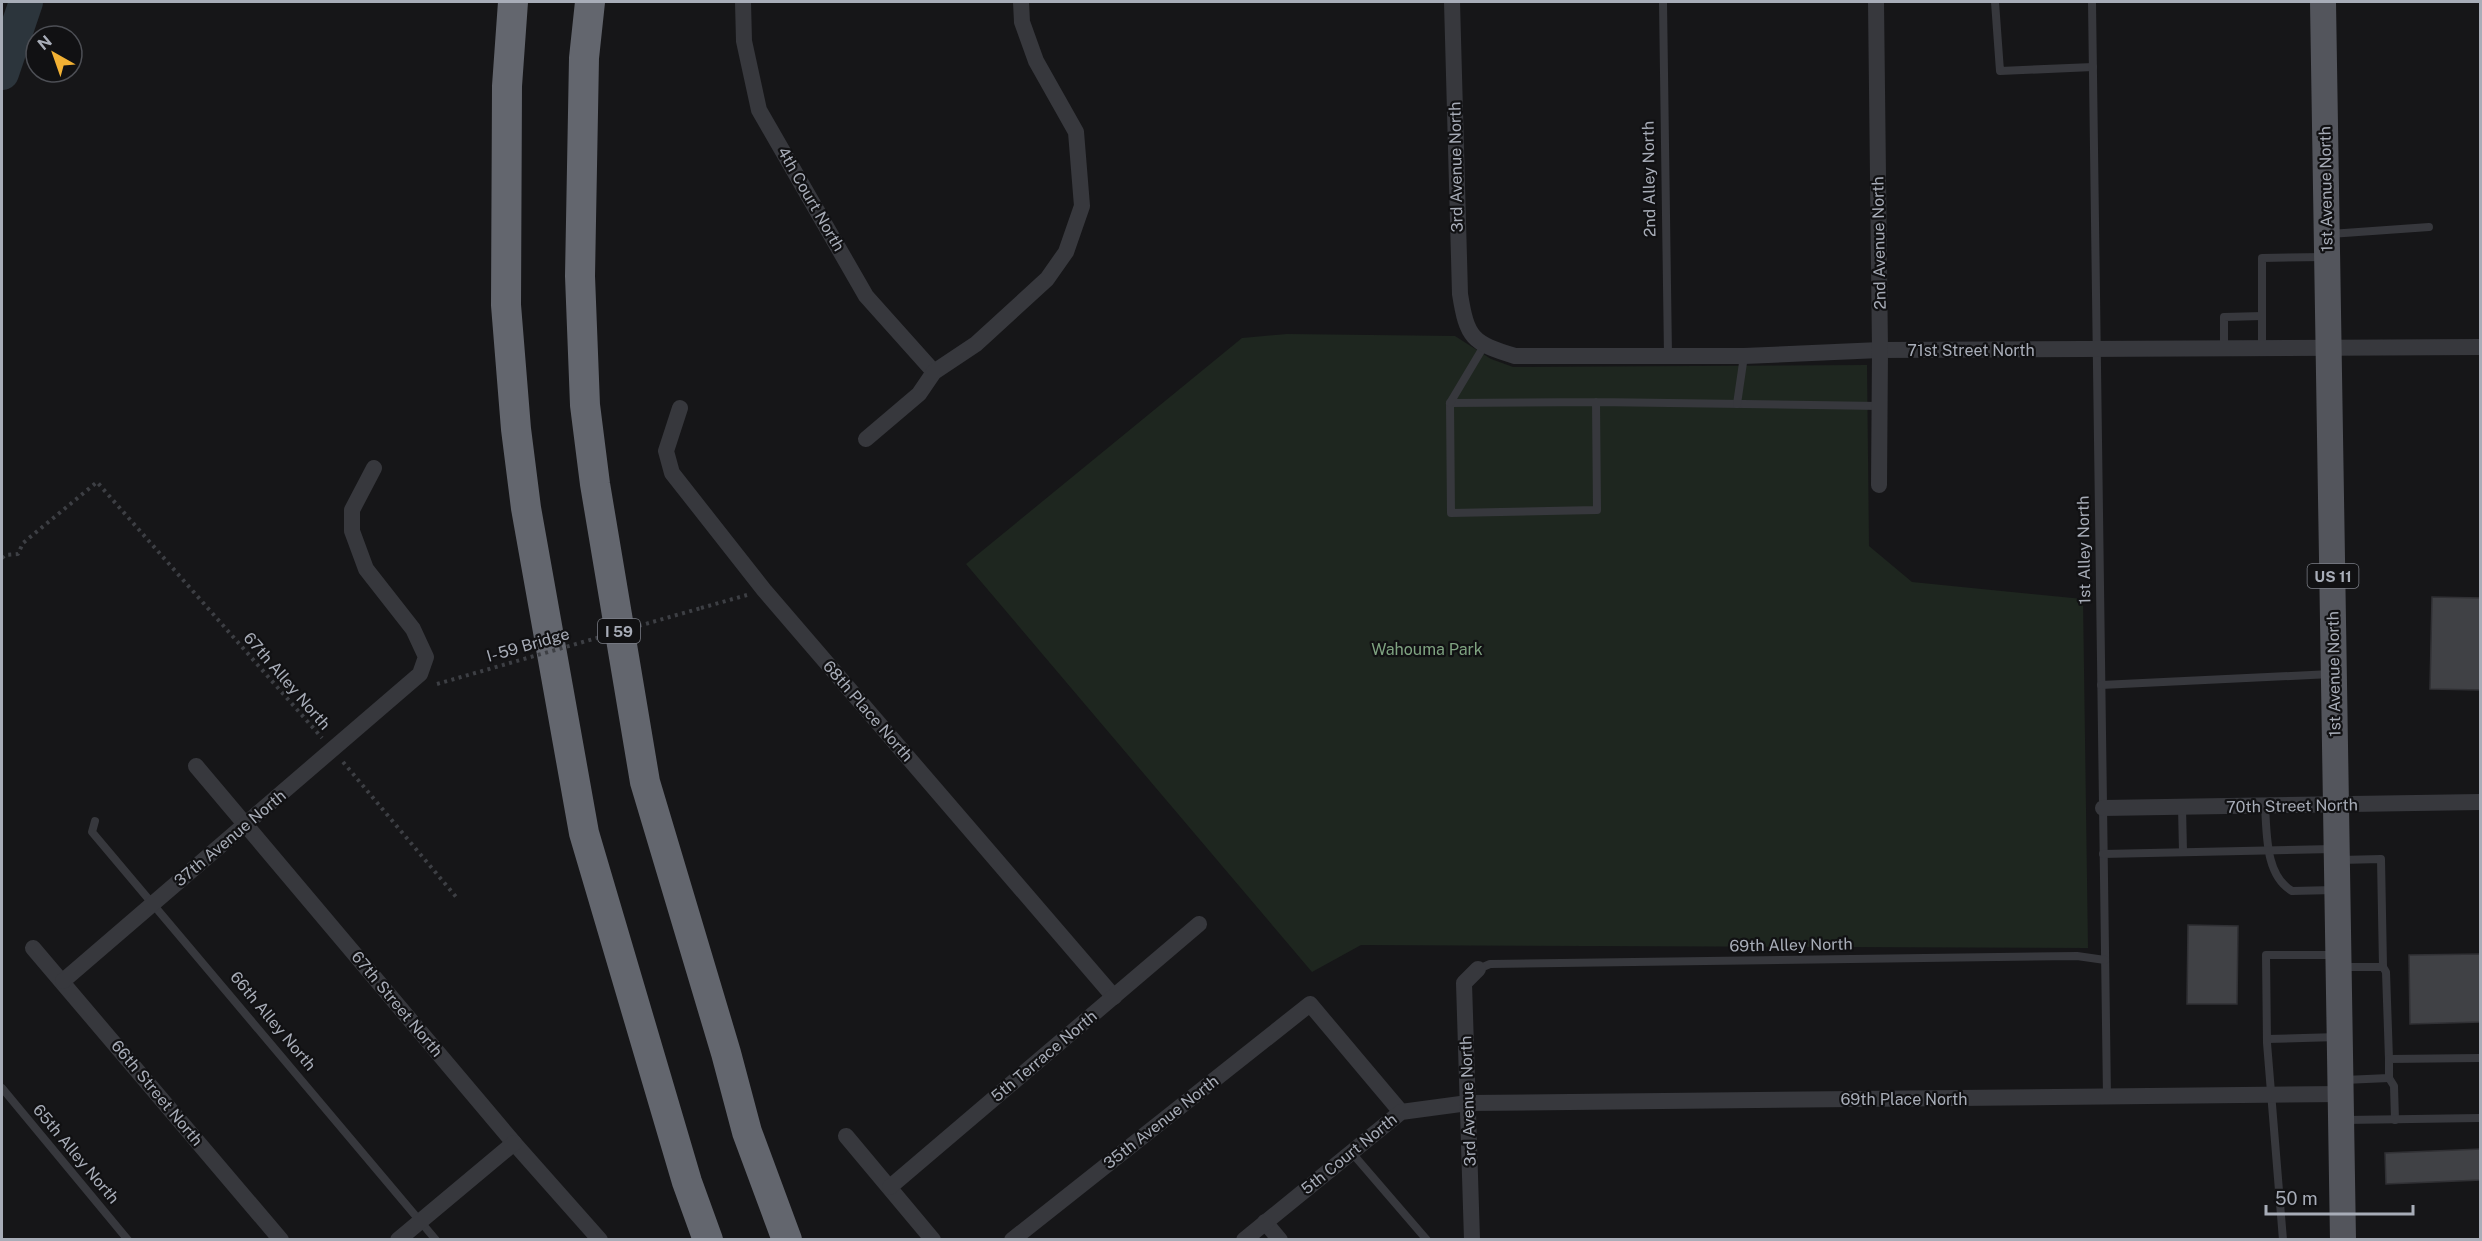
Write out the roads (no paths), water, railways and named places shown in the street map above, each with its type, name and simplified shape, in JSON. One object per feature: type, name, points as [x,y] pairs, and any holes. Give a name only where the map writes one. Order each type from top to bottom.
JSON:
[{"type":"highway","points":[[513,2],[507,86],[506,305],[516,429],[526,508],[584,833],[687,1182],[708,1239]]},
{"type":"highway","name":"I 59","points":[[590,2],[584,58],[580,276],[585,405],[595,484],[645,782],[726,1053],[747,1132],[787,1239]]},
{"type":"main road","name":"1st Avenue North","points":[[2323,2],[2343,1239]]},
{"type":"street","name":"4th Court North","points":[[743,2],[744,41],[759,110],[867,296],[934,372]]},
{"type":"street","points":[[866,439],[919,394],[934,372],[976,344],[1047,279],[1066,252],[1082,206],[1076,132],[1036,61],[1022,22],[1021,2]]},
{"type":"street","name":"3rd Avenue North","points":[[1452,2],[1460,294],[1465,325],[1470,331]]},
{"type":"street","name":"2nd Avenue North","points":[[1876,2],[1880,351],[1879,484]]},
{"type":"street","name":"71st Street North","points":[[1470,331],[1484,346],[1515,356],[1744,356],[1880,351],[2481,347]]},
{"type":"street","name":"68th Place North","points":[[680,408],[666,451],[672,473],[764,590],[1114,997]]},
{"type":"street","name":"37th Avenue North","points":[[63,981],[420,674],[426,657],[413,629],[366,569],[352,531],[352,510],[374,468]]},
{"type":"street","name":"67th Street North","points":[[196,766],[514,1143],[600,1239]]},
{"type":"street","name":"70th Street North","points":[[2103,808],[2481,801]]},
{"type":"street","name":"5th Terrace North","points":[[890,1187],[1199,924]]},
{"type":"street","name":"66th Street North","points":[[33,948],[280,1239]]},
{"type":"street","name":"3rd Avenue North","points":[[1472,1239],[1464,983],[1478,969]]},
{"type":"street","name":"35th Avenue North","points":[[1012,1239],[1310,1004],[1401,1112]]},
{"type":"street","name":"69th Place North","points":[[1468,1103],[2272,1095],[2341,1087]]},
{"type":"street","name":"5th Court North","points":[[1244,1239],[1401,1112],[1468,1103]]},
{"type":"street","points":[[846,1136],[933,1239]]},
{"type":"street","points":[[398,1239],[514,1143]]},
{"type":"street","points":[[1265,1222],[1280,1239]]},
{"type":"lane","name":"2nd Alley North","points":[[1663,2],[1668,356]]},
{"type":"lane","points":[[1995,2],[2000,71],[2093,67]]},
{"type":"lane","name":"1st Alley North","points":[[2092,2],[2107,1098]]},
{"type":"lane","points":[[2262,348],[2262,258],[2429,227]]},
{"type":"lane","points":[[2224,348],[2224,317],[2262,316]]},
{"type":"lane","points":[[1484,346],[1450,404],[1451,513],[1597,510],[1596,402]]},
{"type":"lane","points":[[1737,404],[1744,356]]},
{"type":"lane","points":[[1450,404],[1596,402],[1880,406]]},
{"type":"lane","points":[[2101,685],[2334,674]]},
{"type":"lane","points":[[2265,806],[2269,850],[2278,880],[2292,891],[2337,890]]},
{"type":"lane","points":[[2182,807],[2183,852]]},
{"type":"lane","name":"66th Alley North","points":[[95,821],[92,832],[436,1239]]},
{"type":"lane","points":[[2103,854],[2269,850],[2381,858],[2383,967],[2386,972],[2389,1078],[2394,1086],[2395,1120]]},
{"type":"lane","points":[[2283,1239],[2267,1039],[2266,955],[2383,967]]},
{"type":"lane","name":"69th Alley North","points":[[1478,969],[1490,964],[2077,956],[2105,960]]},
{"type":"lane","points":[[2267,1039],[2340,1037]]},
{"type":"lane","points":[[2389,1059],[2481,1058]]},
{"type":"lane","points":[[2341,1087],[2389,1078]]},
{"type":"lane","name":"65th Alley North","points":[[2,1088],[128,1239]]},
{"type":"lane","points":[[2341,1120],[2481,1119]]},
{"type":"lane","points":[[1352,1153],[1427,1239]]},
{"type":"waterway","points":[[2,73],[26,2]]},
{"type":"park label","name":"Wahouma Park","points":[[1427,649]]}]
